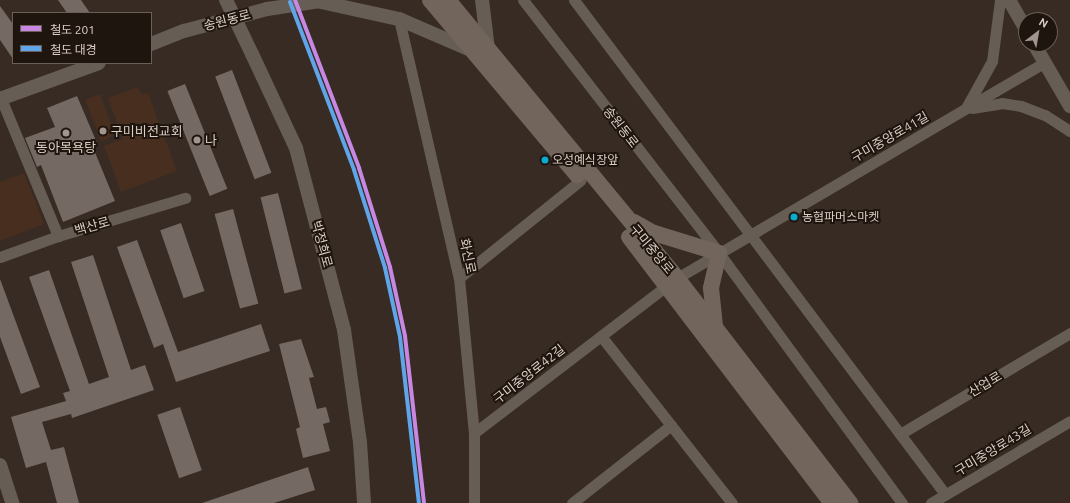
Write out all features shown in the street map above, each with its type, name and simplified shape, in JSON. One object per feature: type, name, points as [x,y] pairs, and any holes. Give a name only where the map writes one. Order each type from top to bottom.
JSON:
[{"type":"main road","name":"구미중앙로","points":[[430,0],[480,50],[626,217],[671,282],[832,503]]},
{"type":"main road","name":"구미중앙로","points":[[448,0],[480,50],[581,180],[671,282],[715,328],[850,503]]},
{"type":"main road","points":[[626,217],[654,233],[719,253],[711,288],[715,328]]},
{"type":"street","name":"박정희로","points":[[226,0],[296,148],[344,330],[360,442],[364,503]]},
{"type":"street","points":[[267,9],[304,0]]},
{"type":"street","points":[[325,1],[399,20],[480,50],[482,0]]},
{"type":"street","name":"송원동로","points":[[523,0],[719,253]]},
{"type":"street","points":[[574,0],[945,494]]},
{"type":"street","points":[[966,109],[992,61],[1000,0]]},
{"type":"street","points":[[1009,0],[1018,16]]},
{"type":"street","name":"송원동로","points":[[152,44],[184,31],[267,9],[325,1]]},
{"type":"street","name":"화신로","points":[[399,20],[459,278],[474,434],[474,503]]},
{"type":"street","points":[[1038,52],[1070,106]]},
{"type":"street","name":"구미중앙로41길","points":[[671,282],[1044,62]]},
{"type":"street","points":[[58,236],[1,98],[96,64]]},
{"type":"street","points":[[966,109],[1002,103],[1021,106],[1045,115],[1070,131]]},
{"type":"street","points":[[459,278],[581,180]]},
{"type":"street","name":"백산로","points":[[0,257],[58,236],[185,198]]},
{"type":"street","points":[[719,253],[902,503]]},
{"type":"street","name":"구미중앙로42길","points":[[474,434],[671,282]]},
{"type":"street","name":"산업로","points":[[900,434],[1070,333]]},
{"type":"street","points":[[601,336],[732,503]]},
{"type":"street","name":"구미중앙로43길","points":[[931,503],[1070,421]]},
{"type":"street","points":[[572,503],[671,425]]},
{"type":"street","points":[[0,465],[12,503]]},
{"type":"shaded area","points":[[138,87],[142,95],[148,93],[177,171],[121,192],[104,146],[123,139],[108,98]]},
{"type":"shaded area","points":[[100,94],[116,135],[101,141],[85,100]]},
{"type":"shaded area","points":[[24,173],[44,224],[0,241],[0,182]]},
{"type":"building","points":[[58,0],[81,0],[89,12],[66,12]]},
{"type":"building","points":[[0,6],[12,23],[12,58],[0,40]]},
{"type":"building","points":[[232,70],[271,173],[255,179],[215,76]]},
{"type":"building","name":"나","points":[[185,84],[227,189],[210,196],[167,91]]},
{"type":"building","points":[[77,96],[97,143],[92,145],[115,201],[63,222],[41,165],[37,167],[25,138],[55,127],[47,108]]},
{"type":"building","points":[[278,193],[302,289],[284,293],[261,197]]},
{"type":"building","points":[[233,209],[258,304],[240,309],[215,214]]},
{"type":"building","points":[[181,223],[204,291],[184,298],[160,230]]},
{"type":"building","points":[[137,240],[178,352],[261,324],[270,351],[176,382],[163,344],[154,348],[117,247]]},
{"type":"building","points":[[93,255],[131,370],[145,365],[154,390],[72,418],[71,414],[42,422],[51,450],[64,447],[79,503],[57,503],[46,462],[26,468],[11,417],[66,401],[63,393],[70,391],[29,277],[49,270],[89,384],[109,377],[71,262]]},
{"type":"building","points":[[0,279],[40,387],[21,394],[0,337]]},
{"type":"building","points":[[301,339],[314,377],[309,378],[317,409],[326,407],[330,422],[323,424],[330,451],[303,458],[296,429],[300,427],[279,344]]},
{"type":"building","points":[[180,407],[202,470],[179,478],[157,415]]},
{"type":"building","points":[[308,467],[315,490],[274,503],[202,503]]},
{"type":"rail line","name":"201","points":[[295,0],[359,168],[390,267],[405,336],[424,503]]},
{"type":"rail line","name":"대경","points":[[290,2],[354,170],[385,268],[400,337],[419,503]]},
{"type":"place","name":"구미비전교회","points":[[103,131]]},
{"type":"place","name":"동아목욕탕","points":[[66,133]]},
{"type":"place","name":"나","points":[[197,140]]},
{"type":"place","name":"오성예식장앞","points":[[545,160]]},
{"type":"place","name":"농협파머스마켓","points":[[794,217]]}]
